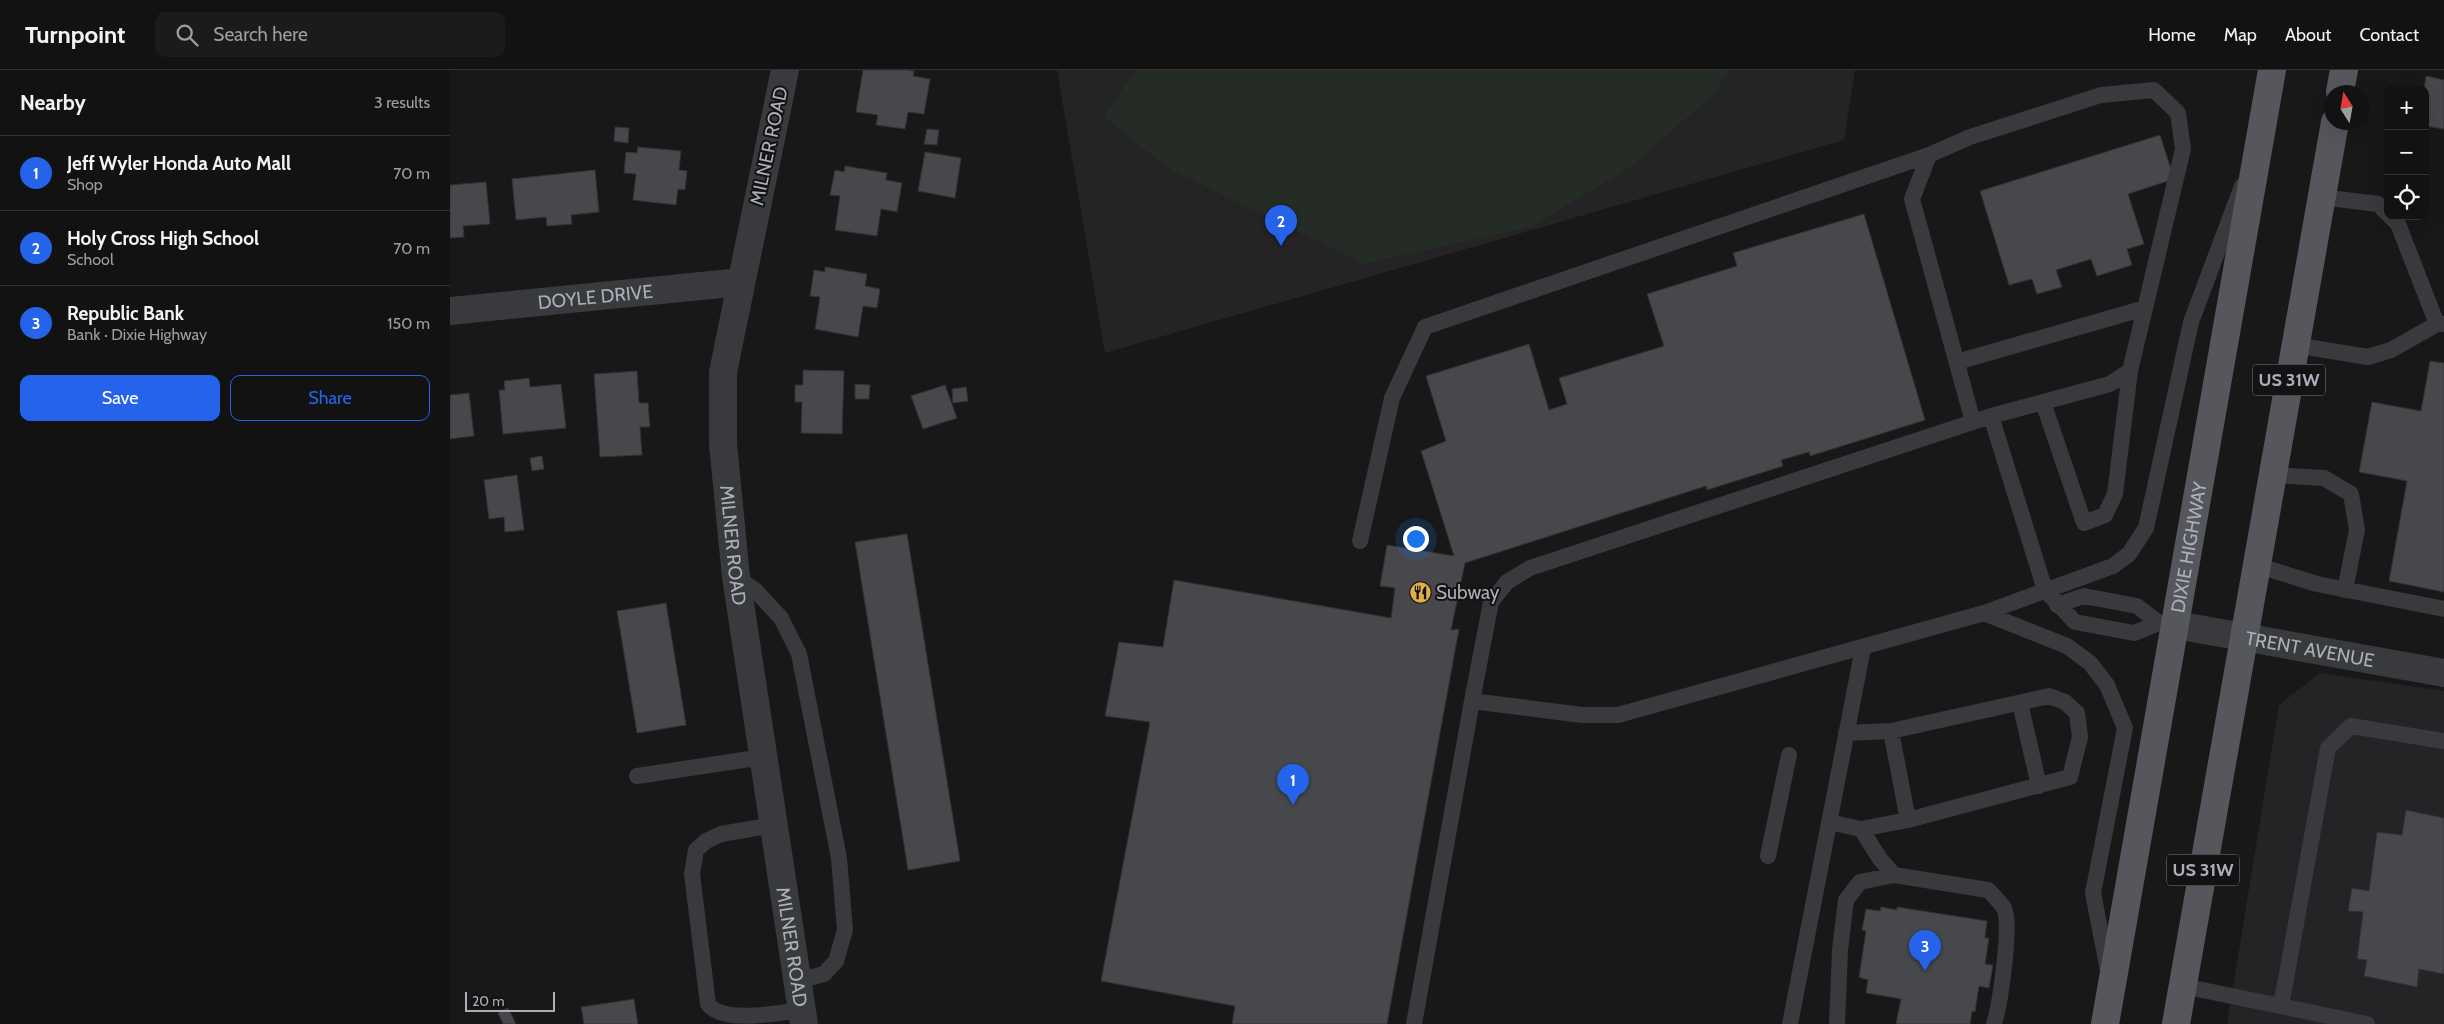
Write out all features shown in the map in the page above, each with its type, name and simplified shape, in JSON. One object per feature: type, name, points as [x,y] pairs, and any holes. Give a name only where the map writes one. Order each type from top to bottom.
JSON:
[{"type":"main road","name":"DIXIE HIGHWAY","points":[[2105,1024],[2112,990],[2168,624],[2272,70]]},
{"type":"main road","points":[[2341,85],[2344,70]]},
{"type":"main road","name":"US 31W","points":[[2176,1024],[2334,130]]},
{"type":"street","name":"MILNER ROAD","points":[[785,70],[723,372],[723,444],[736,577],[803,1017]]},
{"type":"street","name":"DOYLE DRIVE","points":[[450,312],[741,282]]},
{"type":"street","name":"TRENT AVENUE","points":[[2168,624],[2444,673]]},
{"type":"lane","points":[[1360,541],[1392,398],[1425,326],[1929,155],[1970,137],[2101,95],[2154,90],[2178,113],[2183,149],[2130,370],[2115,494],[2105,515],[2084,523],[2043,402]]},
{"type":"lane","points":[[1472,701],[1582,715],[1618,715],[1984,613],[2113,566],[2129,554],[2146,528],[2191,322],[2261,133]]},
{"type":"lane","points":[[1929,155],[1912,199],[1973,422]]},
{"type":"lane","points":[[2321,197],[2378,204],[2384,210]]},
{"type":"lane","points":[[2295,345],[2368,358],[2390,350],[2441,324],[2398,224],[2394,220]]},
{"type":"lane","points":[[1957,362],[2145,308]]},
{"type":"lane","points":[[1414,1024],[1491,602],[1507,582],[1530,568],[1991,416],[2110,384],[2130,370]]},
{"type":"lane","points":[[1991,416],[2044,590],[2075,622],[2134,633],[2168,624]]},
{"type":"lane","points":[[2272,475],[2324,478],[2351,494],[2357,530],[2345,590]]},
{"type":"lane","points":[[2256,566],[2317,584],[2444,609]]},
{"type":"lane","points":[[736,577],[755,590],[782,618],[798,654],[839,858],[845,930],[836,961],[824,974],[798,981]]},
{"type":"lane","points":[[2057,605],[2084,596],[2137,606],[2168,624]]},
{"type":"lane","points":[[1984,613],[2067,646],[2090,663],[2107,685],[2125,728],[2092,893],[2112,990]]},
{"type":"lane","points":[[1790,1024],[1863,648]]},
{"type":"lane","points":[[1829,822],[1861,828],[1908,820],[2070,777],[2080,737],[2078,713],[2065,702],[2050,696],[1891,731],[1846,733]]},
{"type":"lane","points":[[2020,703],[2039,786]]},
{"type":"lane","points":[[2281,1006],[2328,748],[2351,726],[2444,741]]},
{"type":"lane","points":[[1891,731],[1908,820]]},
{"type":"lane","points":[[1768,856],[1789,755]]},
{"type":"lane","points":[[637,776],[763,757]]},
{"type":"lane","points":[[774,824],[721,834],[706,841],[696,850],[692,874],[708,1004],[712,1010],[725,1016],[803,1017]]},
{"type":"lane","points":[[1861,828],[1880,859],[1894,875]]},
{"type":"lane","points":[[1837,1024],[1840,950],[1846,900],[1860,882],[1894,875],[1988,890],[2004,909],[2006,945],[1998,1011],[1994,1024]]},
{"type":"lane","points":[[2183,986],[2368,1024]]},
{"type":"shaded area","points":[[1057,70],[1855,70],[1844,140],[1105,353]]},
{"type":"shaded area","points":[[1135,70],[1730,70],[1713,95],[1629,168],[1531,227],[1364,264],[1168,168],[1104,117]]},
{"type":"shaded area","points":[[2320,673],[2444,691],[2444,1024],[2227,1024],[2279,705]]},
{"type":"building","points":[[863,70],[914,71],[913,76],[930,79],[924,114],[908,112],[905,129],[876,125],[878,115],[856,112]]},
{"type":"building","points":[[2426,76],[2444,80],[2444,129],[2429,127],[2429,85],[2425,85]]},
{"type":"building","points":[[615,127],[629,128],[628,143],[614,141]]},
{"type":"building","points":[[927,129],[939,130],[937,145],[924,144]]},
{"type":"building","points":[[2160,135],[2174,179],[2128,194],[2144,244],[2127,249],[2132,265],[2097,276],[2091,259],[2056,270],[2062,287],[2037,294],[2032,279],[2009,285],[1980,191]]},
{"type":"building","points":[[638,147],[681,151],[679,170],[687,171],[685,190],[678,189],[676,205],[633,200],[636,174],[624,173],[626,152],[637,153]]},
{"type":"building","points":[[925,152],[961,158],[955,198],[918,191]]},
{"type":"building","points":[[845,166],[887,173],[886,180],[902,183],[897,212],[881,209],[877,236],[835,230],[840,196],[830,195],[835,170],[844,172]]},
{"type":"building","points":[[595,170],[599,212],[571,215],[572,224],[547,226],[546,217],[516,220],[512,179]]},
{"type":"building","points":[[486,182],[490,224],[463,226],[464,237],[450,238],[450,185]]},
{"type":"building","points":[[1864,214],[1925,420],[1810,456],[1809,452],[1781,460],[1783,466],[1707,490],[1706,486],[1465,563],[1451,630],[1459,629],[1387,1024],[1232,1024],[1235,1006],[1101,981],[1150,722],[1105,716],[1119,642],[1163,647],[1174,580],[1391,618],[1395,588],[1380,586],[1387,545],[1454,556],[1421,451],[1446,441],[1426,376],[1529,344],[1549,410],[1567,404],[1559,378],[1664,346],[1647,294],[1737,266],[1733,253]]},
{"type":"building","points":[[825,267],[867,274],[865,286],[880,289],[877,308],[863,306],[858,337],[815,329],[820,297],[810,296],[814,270],[825,272]]},
{"type":"building","points":[[2430,361],[2444,363],[2444,592],[2389,581],[2407,481],[2359,472],[2372,402],[2421,411]]},
{"type":"building","points":[[803,370],[844,371],[842,434],[801,433],[802,402],[795,402],[795,385],[803,385]]},
{"type":"building","points":[[637,371],[639,403],[648,403],[650,427],[640,427],[642,455],[600,457],[594,374]]},
{"type":"building","points":[[529,378],[530,387],[561,384],[566,428],[503,434],[499,390],[505,390],[504,381]]},
{"type":"building","points":[[855,384],[870,385],[869,399],[855,399]]},
{"type":"building","points":[[945,385],[957,418],[923,429],[911,396]]},
{"type":"building","points":[[966,387],[968,401],[953,403],[952,389]]},
{"type":"building","points":[[469,393],[474,436],[450,439],[450,395]]},
{"type":"building","points":[[542,456],[544,469],[532,471],[530,458]]},
{"type":"building","points":[[517,475],[524,530],[505,532],[504,517],[489,519],[484,480]]},
{"type":"building","points":[[907,534],[960,861],[908,870],[855,542]]},
{"type":"building","points":[[666,603],[686,725],[637,733],[617,611]]},
{"type":"building","points":[[2406,810],[2444,818],[2444,974],[2419,969],[2417,987],[2364,976],[2367,960],[2357,959],[2363,912],[2348,911],[2352,888],[2369,891],[2377,832],[2402,835]]},
{"type":"building","points":[[1881,907],[1897,910],[1897,907],[1987,921],[1985,938],[1989,938],[1985,964],[1993,965],[1989,988],[1979,986],[1975,1012],[1972,1011],[1970,1024],[1896,1024],[1901,999],[1866,993],[1868,980],[1859,977],[1866,931],[1862,930],[1866,909],[1880,911]]},
{"type":"building","points":[[634,999],[638,1024],[584,1024],[581,1007]]},
{"type":"building","points":[[508,1008],[516,1024],[503,1024],[498,1013]]},
{"type":"place","name":"Holy Cross High School","points":[[1281,246]]},
{"type":"place","name":"Subway","points":[[1420,592]]},
{"type":"place","name":"Jeff Wyler Honda Auto Mall","points":[[1293,805]]},
{"type":"place","name":"Republic Bank","points":[[1925,971]]}]
